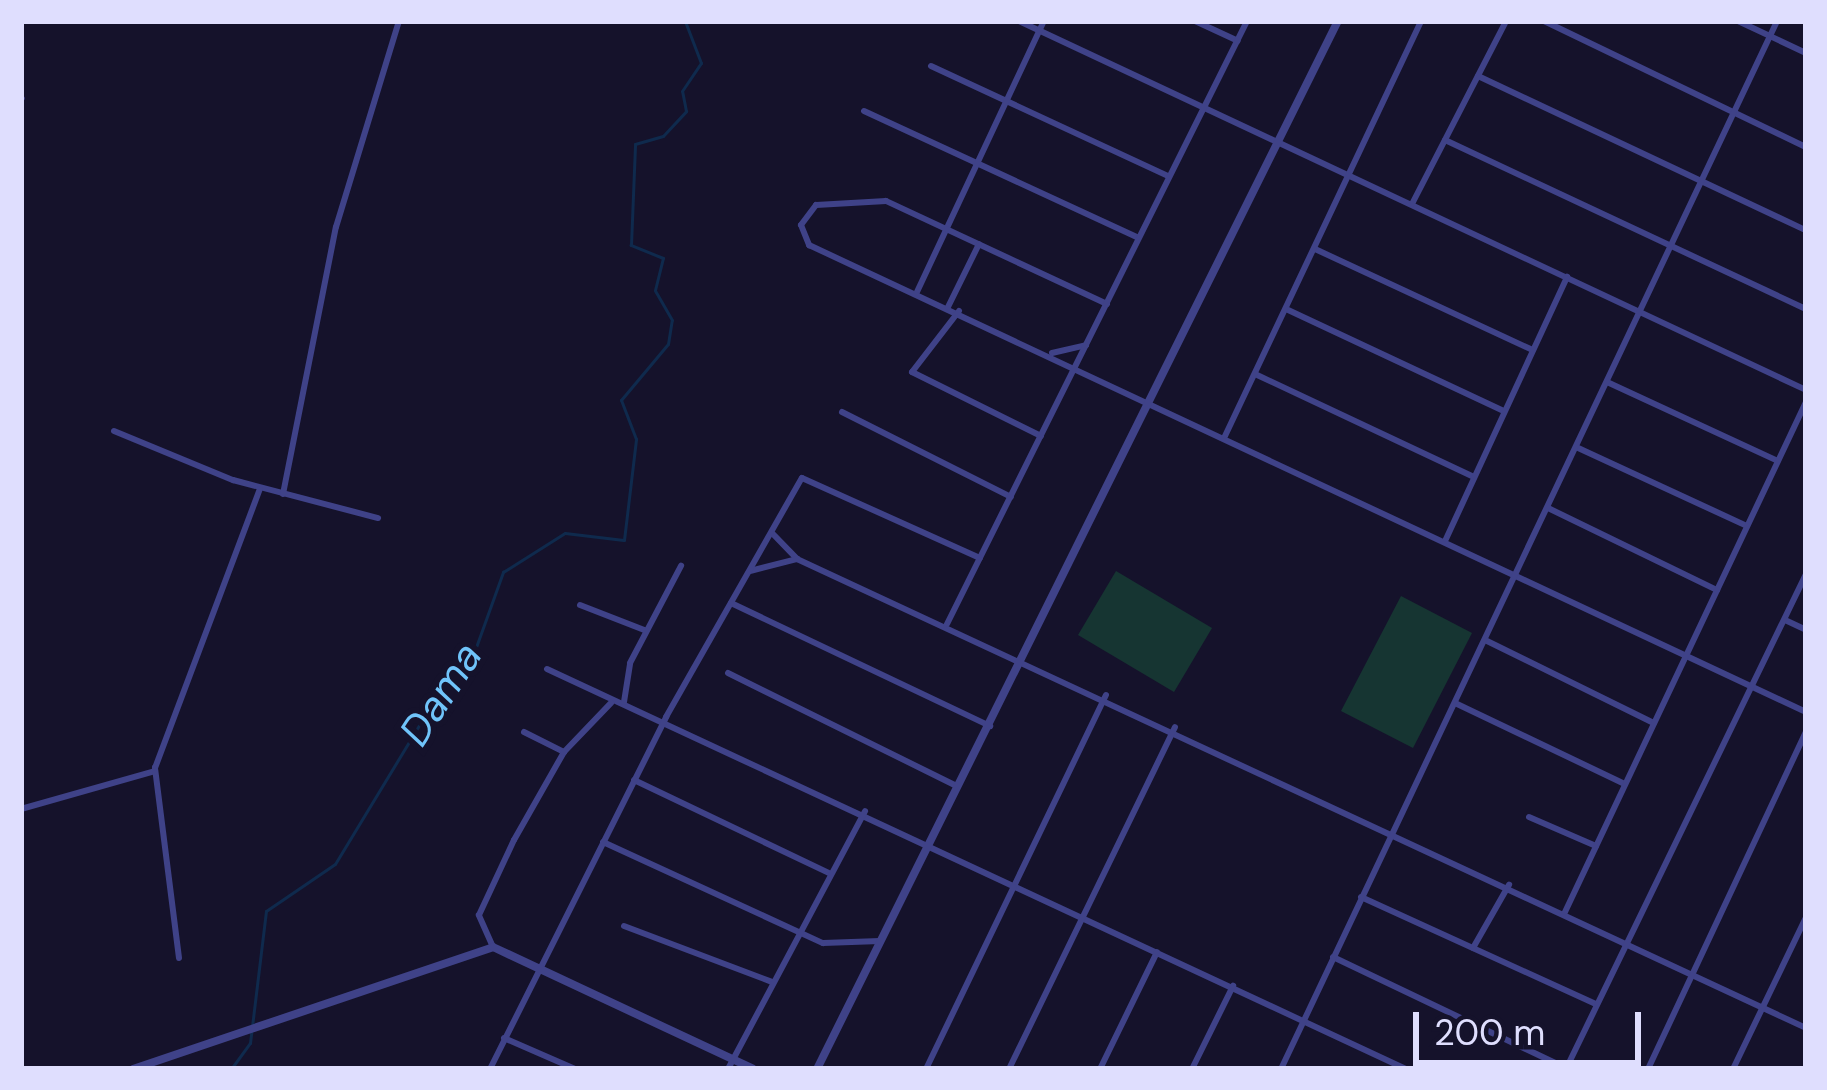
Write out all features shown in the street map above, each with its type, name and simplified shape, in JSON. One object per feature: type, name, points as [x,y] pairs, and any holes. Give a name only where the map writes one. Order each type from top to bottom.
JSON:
[{"type":"street","points":[[283,494],[336,227],[399,21]]},
{"type":"street","points":[[1018,21],[1806,390]]},
{"type":"street","points":[[916,294],[1044,21]]},
{"type":"street","points":[[1195,21],[1238,40]]},
{"type":"street","points":[[947,624],[1247,21]]},
{"type":"street","points":[[817,1069],[1338,21]]},
{"type":"street","points":[[1225,436],[1421,21]]},
{"type":"street","points":[[1412,204],[1506,21]]},
{"type":"street","points":[[1544,21],[1806,147]]},
{"type":"street","points":[[1738,21],[1806,52]]},
{"type":"street","points":[[1281,1069],[1777,21]]},
{"type":"street","points":[[932,66],[1168,176]]},
{"type":"street","points":[[1478,76],[1806,230]]},
{"type":"street","points":[[864,111],[1137,237]]},
{"type":"street","points":[[1445,140],[1806,309]]},
{"type":"street","points":[[1107,304],[878,200],[804,216],[809,245],[1076,367],[1144,406],[1225,436],[1446,538],[1806,712]]},
{"type":"street","points":[[948,307],[980,244]]},
{"type":"street","points":[[1315,249],[1533,350]]},
{"type":"street","points":[[1446,538],[1567,277]]},
{"type":"street","points":[[1286,309],[1504,411]]},
{"type":"street","points":[[959,311],[912,372],[1042,436]]},
{"type":"street","points":[[1048,354],[1087,344]]},
{"type":"street","points":[[1256,374],[1474,477]]},
{"type":"street","points":[[1606,382],[1778,461]]},
{"type":"street","points":[[1565,912],[1806,402]]},
{"type":"street","points":[[842,412],[1011,497]]},
{"type":"street","points":[[114,431],[260,489],[378,518]]},
{"type":"street","points":[[1576,446],[1748,526]]},
{"type":"street","points":[[490,1069],[665,717],[806,477],[980,558]]},
{"type":"street","points":[[179,958],[154,771],[260,489]]},
{"type":"street","points":[[1546,507],[1717,590]]},
{"type":"street","points":[[773,534],[796,559],[1106,694],[1806,1028]]},
{"type":"street","points":[[750,571],[796,559]]},
{"type":"street","points":[[624,702],[644,631],[681,566]]},
{"type":"street","points":[[1333,957],[1566,1069],[1806,574]]},
{"type":"street","points":[[731,603],[990,726]]},
{"type":"street","points":[[580,605],[644,631]]},
{"type":"street","points":[[1785,620],[1806,630]]},
{"type":"street","points":[[1484,640],[1654,723]]},
{"type":"street","points":[[547,669],[611,703],[624,702],[665,717],[865,811],[926,847],[1406,1069]]},
{"type":"street","points":[[728,673],[960,788]]},
{"type":"street","points":[[926,1069],[1106,694]]},
{"type":"street","points":[[1454,702],[1625,784]]},
{"type":"street","points":[[611,703],[564,752],[479,915],[493,946],[730,1064],[753,1069]]},
{"type":"street","points":[[1009,1069],[1175,727]]},
{"type":"street","points":[[524,732],[564,752]]},
{"type":"street","points":[[1648,1069],[1806,732]]},
{"type":"street","points":[[21,809],[154,771]]},
{"type":"street","points":[[634,780],[832,874]]},
{"type":"street","points":[[730,1064],[865,811]]},
{"type":"street","points":[[1529,817],[1596,846]]},
{"type":"street","points":[[603,842],[800,932],[880,940]]},
{"type":"street","points":[[1473,948],[1509,885]]},
{"type":"street","points":[[1361,897],[1596,1004]]},
{"type":"street","points":[[1733,1069],[1806,917]]},
{"type":"street","points":[[624,926],[772,982]]},
{"type":"street","points":[[133,1069],[493,946]]},
{"type":"street","points":[[1100,1069],[1156,952]]},
{"type":"street","points":[[1192,1069],[1232,986]]},
{"type":"street","points":[[504,1038],[575,1069]]},
{"type":"street","points":[[1380,1069],[1385,1059]]},
{"type":"green space","points":[[1116,571],[1212,628],[1174,692],[1078,635]]},
{"type":"green space","points":[[1401,596],[1472,633],[1413,748],[1341,711]]},
{"type":"waterway","name":"Dama","points":[[231,1069],[250,1043],[266,911],[335,864],[436,697],[471,661],[503,572],[565,533],[624,540],[636,439],[621,400],[668,344],[672,320],[655,290],[663,258],[631,245],[635,144],[663,136],[686,111],[682,91],[701,63],[685,21]]}]
